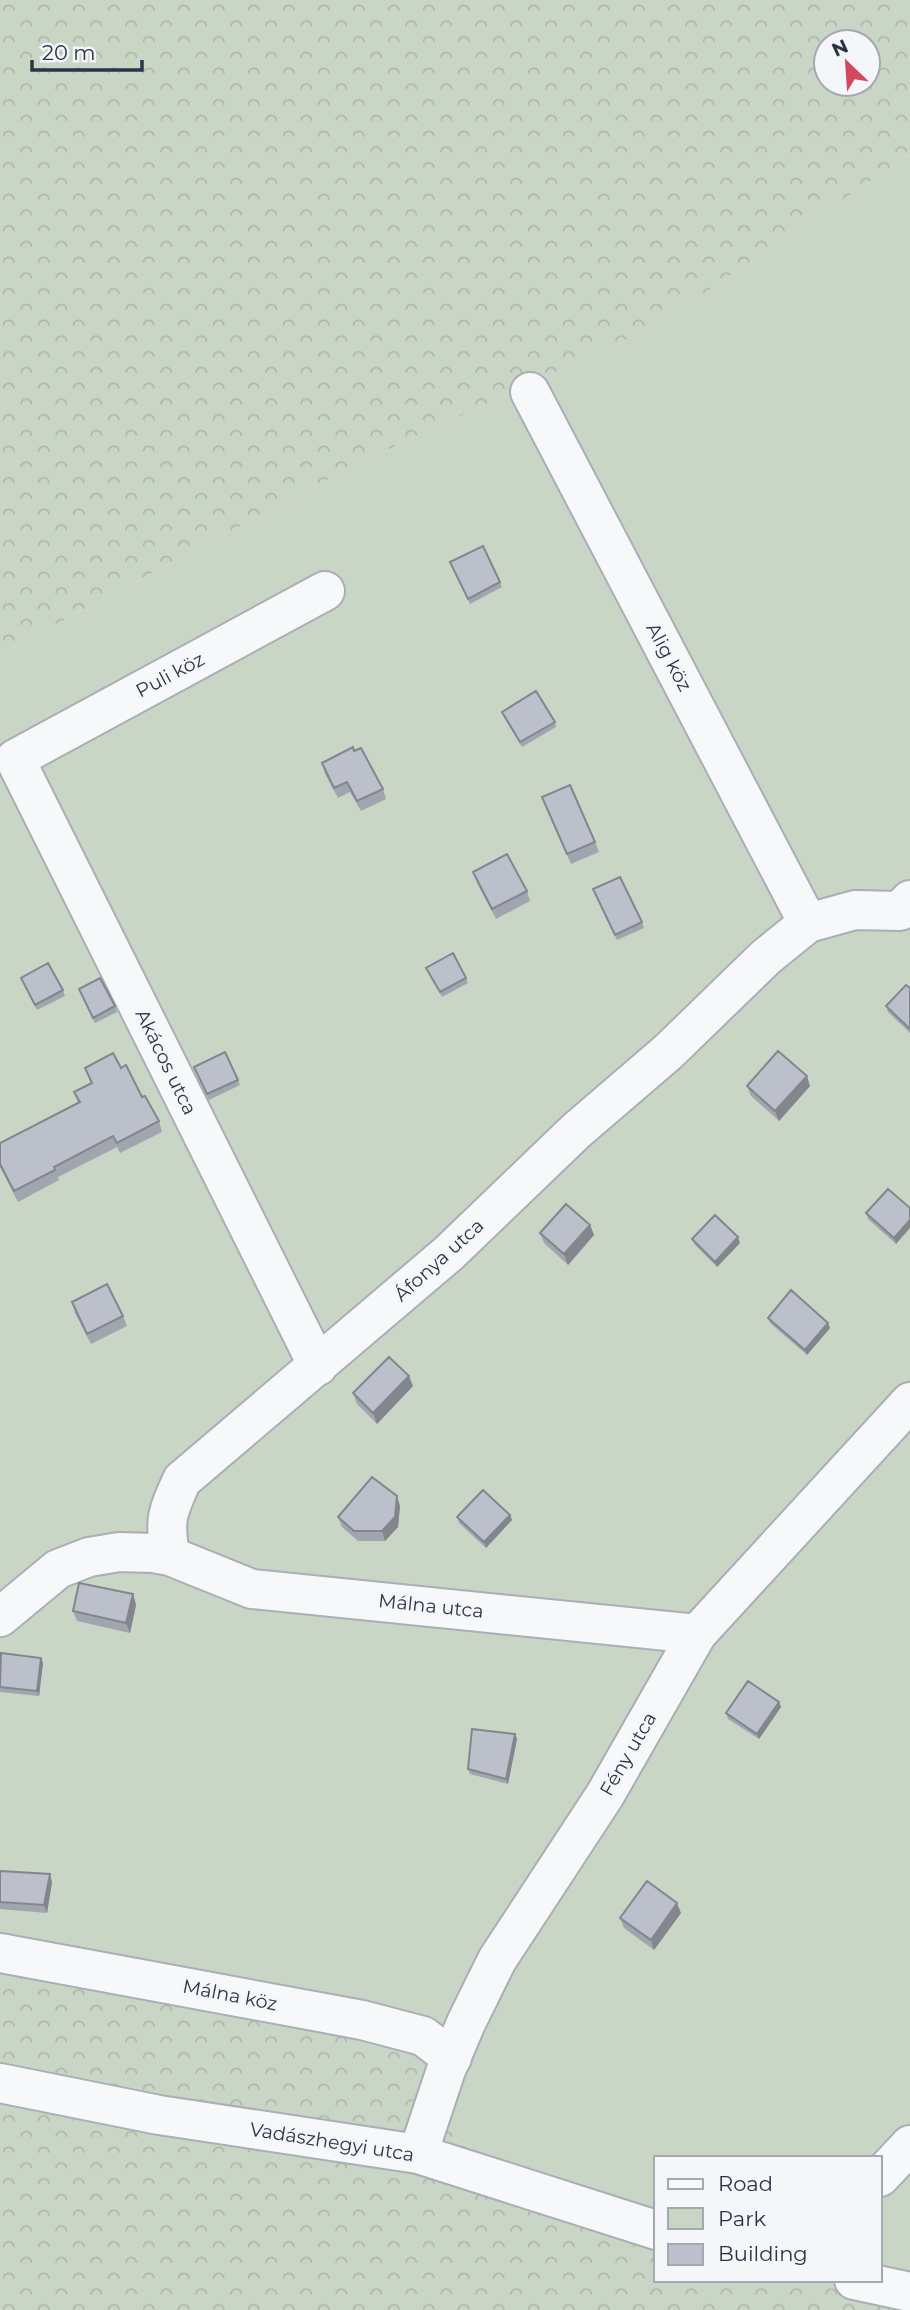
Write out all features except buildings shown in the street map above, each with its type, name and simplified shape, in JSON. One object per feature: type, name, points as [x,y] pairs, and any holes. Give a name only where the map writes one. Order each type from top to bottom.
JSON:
[{"type":"street","name":"Alig köz","points":[[530,392],[808,923]]},
{"type":"street","name":"Puli köz","points":[[15,759],[325,591]]},
{"type":"street","name":"Akácos utca","points":[[15,759],[318,1366]]},
{"type":"street","name":"Áfonya utca","points":[[170,1556],[167,1513],[182,1480],[449,1254],[576,1131],[668,1052],[766,957],[808,923],[855,910],[900,911],[910,900]]},
{"type":"street","name":"Fény utca","points":[[418,2154],[432,2108],[466,2023],[498,1960],[606,1795],[697,1634],[910,1402]]},
{"type":"street","points":[[0,1617],[58,1569],[89,1557],[119,1552],[170,1556]]},
{"type":"street","name":"Málna utca","points":[[170,1556],[251,1589],[697,1634]]},
{"type":"street","name":"Málna köz","points":[[0,1953],[362,2020],[423,2036],[452,2058]]},
{"type":"street","name":"Vadászhegyi utca","points":[[0,2083],[159,2116],[418,2154],[654,2229]]},
{"type":"street","points":[[882,2175],[910,2145]]},
{"type":"street","points":[[863,2282],[910,2292]]},
{"type":"green space","points":[[0,0],[910,0],[910,154],[656,326],[359,463],[0,654]]},
{"type":"green space","points":[[910,154],[910,2308],[882,2282],[882,2156],[654,2156],[654,2217],[478,2153],[453,2137],[411,2040],[0,1959],[0,654],[359,463],[656,326]]},
{"type":"green space","points":[[0,1959],[412,2040],[454,2138],[478,2153],[654,2217],[654,2282],[855,2282],[910,2310],[0,2310]]}]
